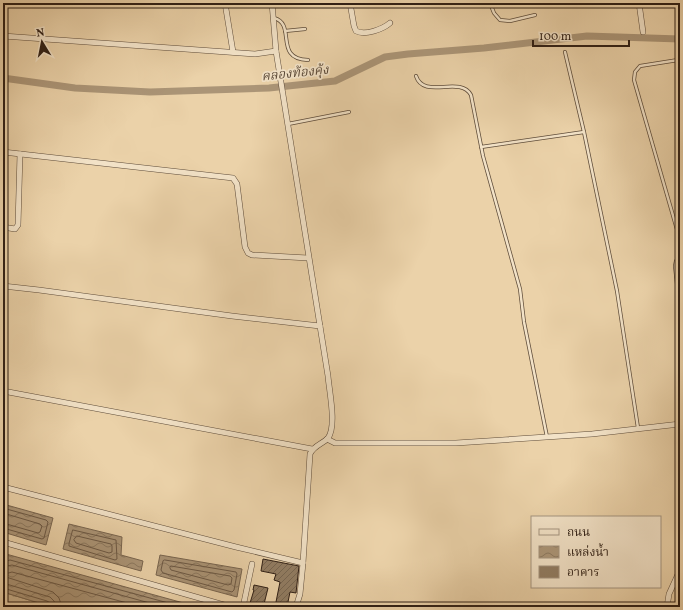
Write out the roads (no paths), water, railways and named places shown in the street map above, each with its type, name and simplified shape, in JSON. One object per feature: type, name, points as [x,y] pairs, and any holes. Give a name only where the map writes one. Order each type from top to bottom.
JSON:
[{"type":"street","points":[[225,3],[233,52]]},
{"type":"street","points":[[272,3],[276,51],[328,376],[332,430],[327,439],[312,449],[310,454],[303,563],[300,594],[296,607]]},
{"type":"street","points":[[350,3],[356,32],[359,33],[380,30],[390,23]]},
{"type":"street","points":[[639,3],[643,32]]},
{"type":"street","points":[[3,36],[255,54],[276,51]]},
{"type":"street","points":[[3,152],[233,178],[237,184],[245,247],[248,253],[308,258]]},
{"type":"street","points":[[3,228],[15,229],[18,225],[20,154]]},
{"type":"street","points":[[3,286],[320,326]]},
{"type":"street","points":[[3,391],[312,449]]},
{"type":"street","points":[[327,439],[335,443],[456,443],[592,434],[680,424]]},
{"type":"street","points":[[3,487],[303,563]]},
{"type":"street","points":[[3,542],[231,607]]},
{"type":"street","points":[[243,607],[252,564]]},
{"type":"street","points":[[667,607],[669,594],[680,570]]},
{"type":"lane","points":[[463,5],[474,3]]},
{"type":"lane","points":[[490,3],[494,13],[500,20],[510,21],[535,15]]},
{"type":"lane","points":[[273,18],[280,20],[283,23],[286,42],[290,53],[297,58],[308,60]]},
{"type":"lane","points":[[285,31],[306,29]]},
{"type":"lane","points":[[565,52],[584,132],[617,291],[638,429]]},
{"type":"lane","points":[[678,60],[640,66],[634,72],[634,80],[680,240]]},
{"type":"lane","points":[[416,76],[420,82],[426,86],[434,88],[458,86],[467,89],[472,100],[481,147],[520,289],[524,322],[547,437]]},
{"type":"lane","points":[[288,124],[349,112]]},
{"type":"lane","points":[[481,147],[584,132]]},
{"type":"lane","points":[[680,255],[675,266],[680,311]]},
{"type":"water","points":[[3,504],[53,518],[46,545],[3,532]]},
{"type":"water","points":[[69,524],[122,537],[121,555],[143,561],[141,571],[63,549]]},
{"type":"water","points":[[6,554],[198,607],[52,607],[3,592],[3,565]]},
{"type":"water","points":[[160,555],[242,569],[237,597],[156,575]]},
{"type":"waterway","name":"คลองท้องคุ้ง","points":[[3,78],[75,88],[150,92],[269,88],[335,81],[385,57],[408,54],[484,48],[587,36],[680,39]]}]
